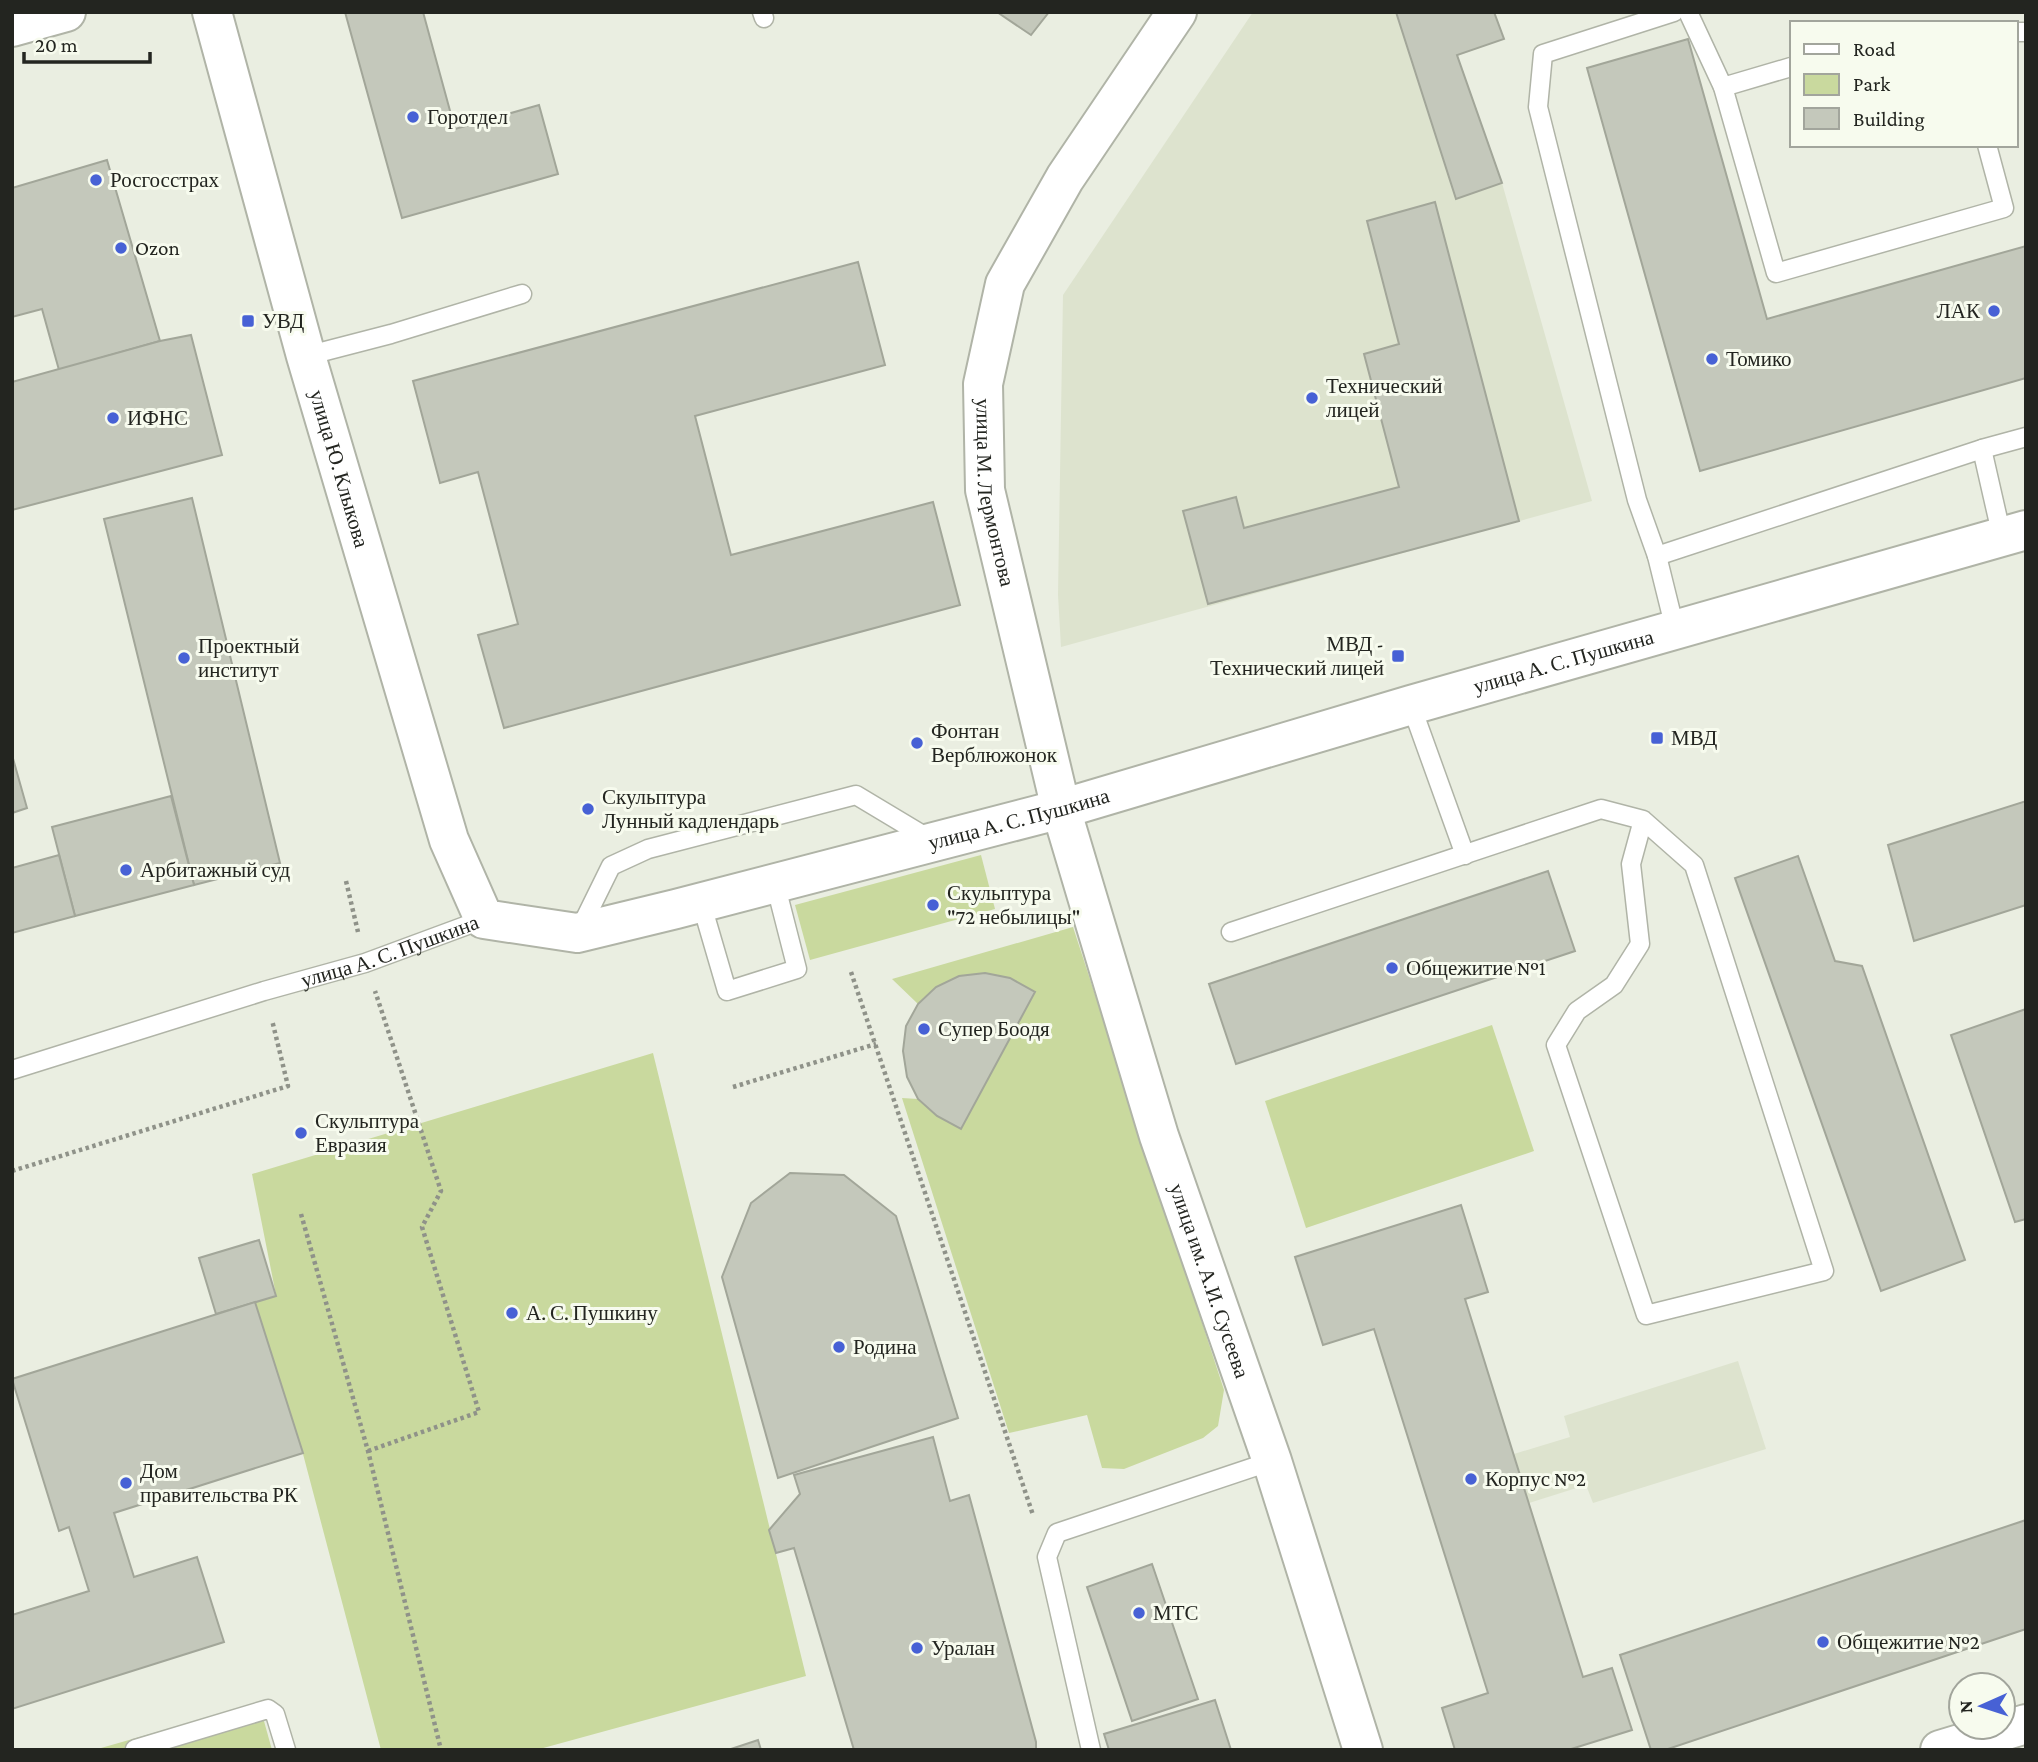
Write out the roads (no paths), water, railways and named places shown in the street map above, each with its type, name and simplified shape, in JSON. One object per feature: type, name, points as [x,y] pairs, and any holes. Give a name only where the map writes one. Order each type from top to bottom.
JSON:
[{"type":"main road","points":[[12,27],[66,12]]},
{"type":"main road","name":"улица Ю. Клыкова","points":[[212,12],[306,356],[449,840],[484,919]]},
{"type":"main road","name":"улица М. Лермонтова","points":[[1061,809],[985,490],[983,384],[1005,284],[1065,178],[1177,12]]},
{"type":"main road","name":"улица А. С. Пушкина","points":[[484,919],[578,933],[701,902],[1061,809],[1411,705],[2014,533]]},
{"type":"main road","name":"улица им. А.И. Сусеева","points":[[1061,809],[1159,1136],[1272,1461],[1363,1750]]},
{"type":"main road","points":[[1940,1750],[2026,1724]]},
{"type":"lane","points":[[1674,12],[1543,54],[1538,107],[1637,500],[1657,556],[1675,629]]},
{"type":"lane","points":[[1688,12],[1723,87],[1776,273],[2004,208],[1988,147]]},
{"type":"lane","points":[[1723,87],[1790,67]]},
{"type":"lane","points":[[306,356],[391,334],[522,294]]},
{"type":"lane","points":[[1657,556],[2026,437]]},
{"type":"lane","points":[[1982,449],[2014,533]]},
{"type":"lane","points":[[1411,705],[1465,855]]},
{"type":"lane","points":[[578,933],[611,866],[648,849],[856,795],[934,842]]},
{"type":"lane","points":[[1231,932],[1601,809],[1643,820],[1695,865],[1824,1271],[1646,1315],[1556,1045],[1577,1011],[1614,985],[1640,944],[1631,864],[1643,820]]},
{"type":"lane","points":[[701,902],[727,991],[797,969],[775,883]]},
{"type":"lane","name":"улица А. С. Пушкина","points":[[12,1070],[264,991],[365,963],[484,919]]},
{"type":"lane","points":[[1091,1750],[1047,1557],[1057,1533],[1272,1461]]},
{"type":"lane","points":[[135,1749],[192,1742],[271,1709],[286,1750]]},
{"type":"place","name":"Горотдел","points":[[413,117]]},
{"type":"place","name":"Росгосстрах","points":[[96,180]]},
{"type":"place","name":"Ozon","points":[[121,248]]},
{"type":"place","name":"ЛАК","points":[[1994,311]]},
{"type":"place","name":"УВД","points":[[248,321]]},
{"type":"place","name":"Томико","points":[[1712,359]]},
{"type":"place","name":"Технический лицей","points":[[1312,398]]},
{"type":"place","name":"ИФНС","points":[[113,418]]},
{"type":"place","name":"МВД - Технический лицей","points":[[1398,656]]},
{"type":"place","name":"Проектный институт","points":[[184,658]]},
{"type":"place","name":"МВД","points":[[1657,738]]},
{"type":"place","name":"Фонтан Верблюжонок","points":[[917,743]]},
{"type":"place","name":"Скульптура Лунный кадлендарь","points":[[588,809]]},
{"type":"place","name":"Арбитажный суд","points":[[126,870]]},
{"type":"place","name":"Скульптура \"72 небылицы\"","points":[[933,905]]},
{"type":"place","name":"Общежитие №1","points":[[1392,968]]},
{"type":"place","name":"Супер Боодя","points":[[924,1029]]},
{"type":"place","name":"Скульптура Евразия","points":[[301,1133]]},
{"type":"place","name":"А. С. Пушкину","points":[[512,1313]]},
{"type":"place","name":"Родина","points":[[839,1347]]},
{"type":"place","name":"Корпус №2","points":[[1471,1479]]},
{"type":"place","name":"Дом правительства РК","points":[[126,1483]]},
{"type":"place","name":"МТС","points":[[1139,1613]]},
{"type":"place","name":"Общежитие №2","points":[[1823,1642]]},
{"type":"place","name":"Уралан","points":[[917,1648]]}]
